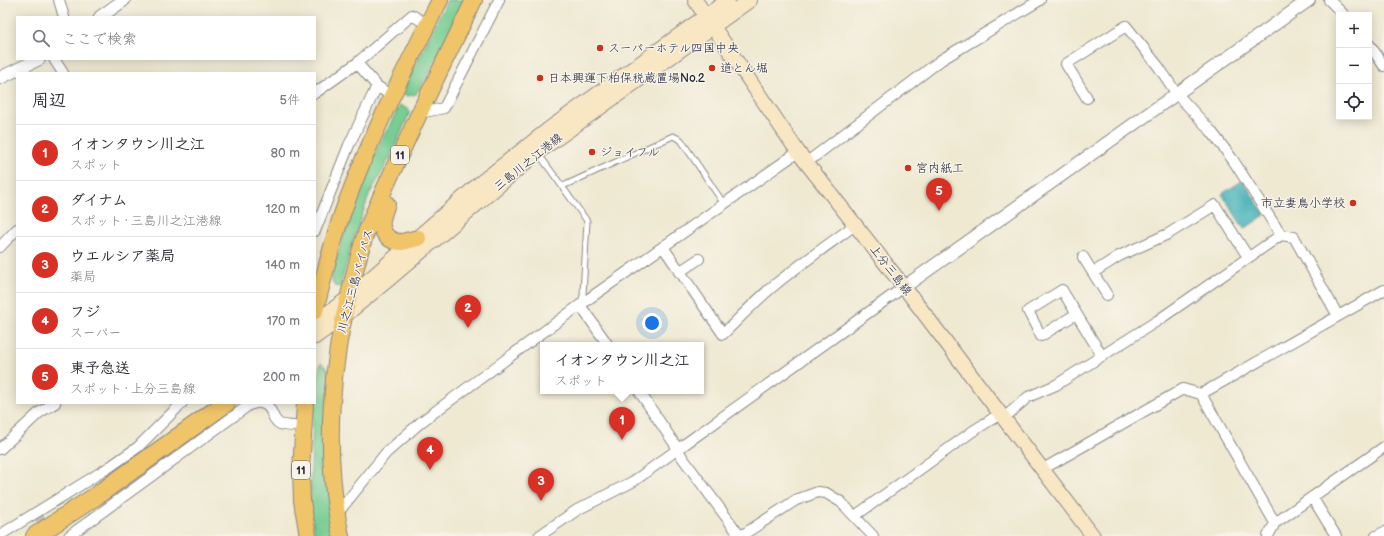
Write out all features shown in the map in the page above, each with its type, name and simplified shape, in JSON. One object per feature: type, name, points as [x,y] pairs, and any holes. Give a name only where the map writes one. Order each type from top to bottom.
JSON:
[{"type":"highway","points":[[316,307],[328,258],[345,206],[376,130],[440,0]]},
{"type":"highway","name":"川之江三島バイパス","points":[[341,536],[336,515],[331,461],[331,429],[332,391],[336,353],[347,299],[367,231],[420,113],[474,0]]},
{"type":"highway","points":[[418,238],[402,242],[393,240],[383,232],[381,225],[420,113]]},
{"type":"highway","points":[[96,496],[213,404]]},
{"type":"highway","points":[[35,536],[96,496],[225,404]]},
{"type":"highway","name":"11","points":[[305,404],[301,470],[302,501],[308,536]]},
{"type":"main road","name":"上分三島線","points":[[696,0],[802,157],[904,287],[1093,536]]},
{"type":"main road","name":"三島川之江港線","points":[[316,336],[344,316],[538,152],[709,21],[728,0]]},
{"type":"main road","name":"三島川之江港線","points":[[316,321],[347,299],[479,184],[543,134],[709,21],[750,0]]},
{"type":"street","points":[[59,0],[64,16]]},
{"type":"street","points":[[101,16],[124,0]]},
{"type":"street","points":[[420,113],[444,108],[499,0]]},
{"type":"street","points":[[336,515],[386,453],[421,422],[580,304],[724,204],[802,157],[941,60],[1040,0]]},
{"type":"street","points":[[539,536],[577,510],[634,481],[904,287],[1309,0]]},
{"type":"street","points":[[1329,0],[1341,12]]},
{"type":"street","points":[[316,92],[357,63],[412,15],[428,24]]},
{"type":"street","points":[[1087,98],[1066,64],[1126,26],[1158,66],[1177,94],[1211,131],[1228,154],[1281,235]]},
{"type":"street","points":[[1372,48],[1384,66]]},
{"type":"street","points":[[0,78],[37,60]]},
{"type":"street","points":[[55,60],[62,72]]},
{"type":"street","points":[[357,63],[377,86],[393,97]]},
{"type":"street","points":[[316,228],[348,145],[377,86]]},
{"type":"street","points":[[1094,272],[1119,256],[1168,234],[1215,205],[1248,257]]},
{"type":"street","points":[[662,247],[723,334],[777,283],[855,225]]},
{"type":"street","points":[[0,247],[16,230]]},
{"type":"street","points":[[855,516],[973,431],[1002,416],[1028,397],[1056,385],[1102,356],[1186,301],[1281,235],[1294,237],[1338,316]]},
{"type":"street","points":[[1083,257],[1108,295]]},
{"type":"street","points":[[679,272],[699,259]]},
{"type":"street","points":[[1076,314],[1041,336],[1028,311],[1062,290],[1102,356]]},
{"type":"street","points":[[1201,394],[1384,290]]},
{"type":"street","points":[[580,304],[606,342]]},
{"type":"street","points":[[1043,469],[1183,389],[1201,394],[1275,523]]},
{"type":"street","points":[[641,394],[682,457],[740,536],[796,500],[818,492],[826,493],[841,502],[873,536]]},
{"type":"street","points":[[0,448],[40,412],[53,404]]},
{"type":"street","points":[[0,535],[37,516],[138,447],[181,404]]},
{"type":"street","points":[[68,536],[253,404]]},
{"type":"street","points":[[266,404],[271,409],[275,418],[280,424],[304,427]]},
{"type":"street","points":[[1268,536],[1275,523],[1384,446]]},
{"type":"street","points":[[1312,497],[1336,536]]},
{"type":"street","points":[[1376,536],[1384,532]]},
{"type":"lane","points":[[563,186],[673,136],[682,140],[724,204]]},
{"type":"lane","points":[[538,152],[588,221],[583,295],[580,304]]},
{"type":"green space","points":[[447,0],[467,0],[416,94],[407,96],[402,93]]},
{"type":"green space","points":[[400,105],[410,112],[390,158],[370,193],[352,243],[340,287],[335,286],[332,281],[332,272],[357,195],[372,158]]},
{"type":"green space","points":[[321,363],[327,368],[328,371],[334,536],[315,536],[311,512],[310,496],[313,414],[314,404],[316,404],[317,375]]},
{"type":"water","points":[[1243,180],[1265,215],[1244,229],[1222,194]]},
{"type":"tunnel","points":[[39,517],[48,533]]},
{"type":"place","name":"スーパーホテル四国中央","points":[[600,48]]},
{"type":"place","name":"道とん堀","points":[[712,68]]},
{"type":"place","name":"日本興運下柏保税蔵置場No.2","points":[[540,78]]},
{"type":"place","name":"ジョイフル","points":[[592,152]]},
{"type":"place","name":"宮内紙工","points":[[908,168]]},
{"type":"place","name":"市立妻鳥小学校","points":[[1353,203]]},
{"type":"place","name":"東予急送","points":[[939,211]]},
{"type":"place","name":"ダイナム","points":[[468,328]]},
{"type":"place","name":"イオンタウン川之江","points":[[622,440]]},
{"type":"place","name":"フジ","points":[[430,470]]},
{"type":"place","name":"ウエルシア薬局","points":[[541,501]]}]
